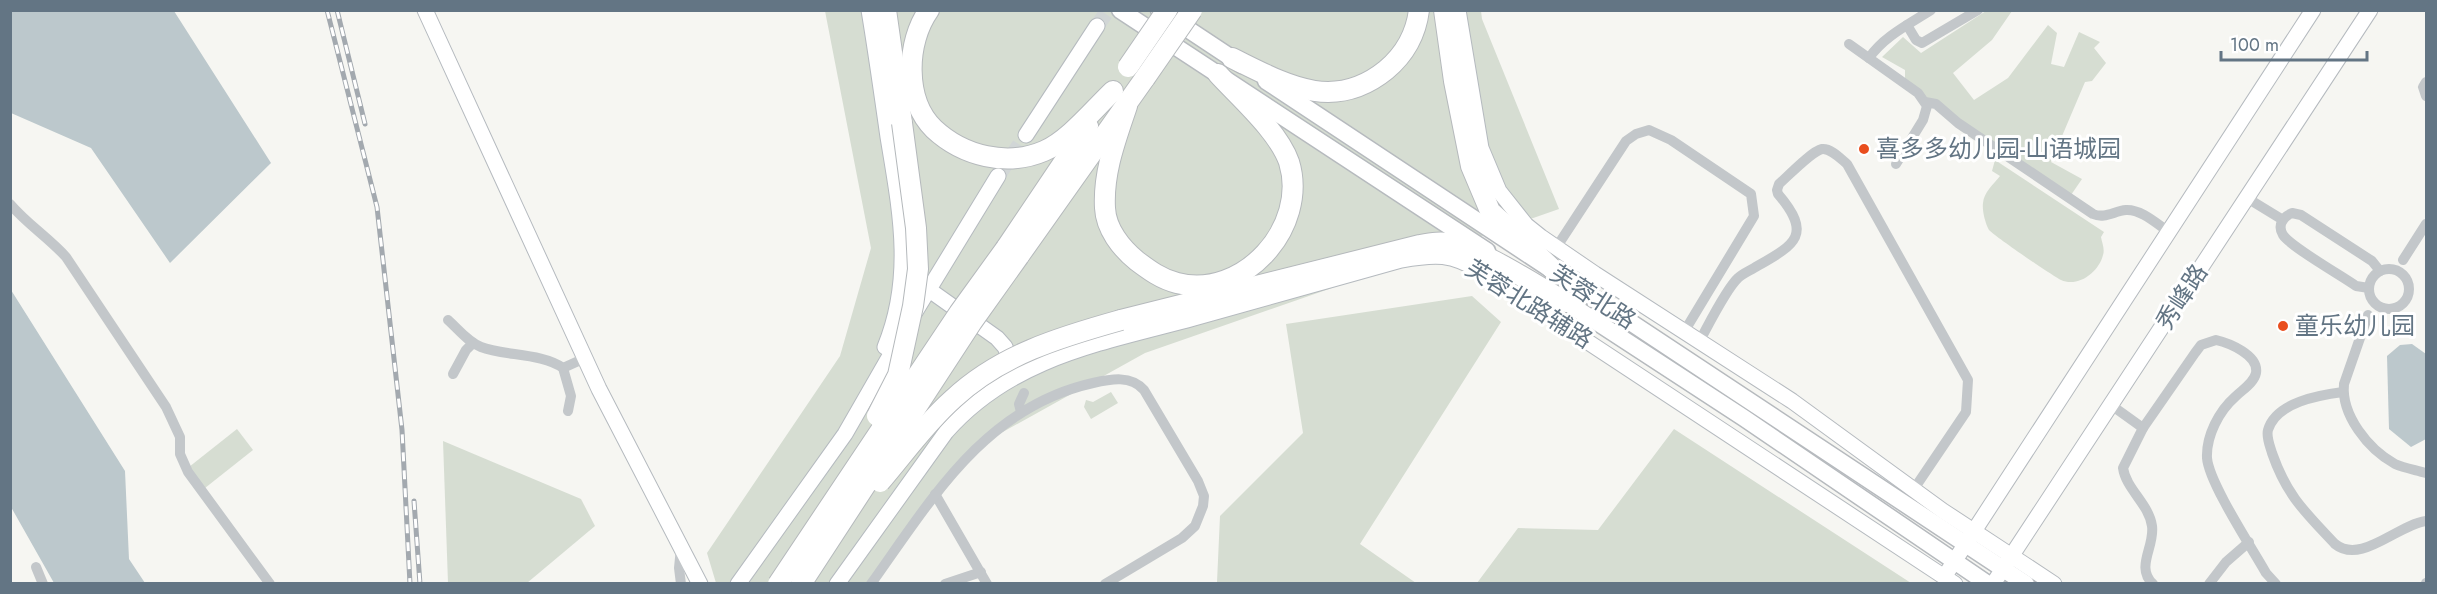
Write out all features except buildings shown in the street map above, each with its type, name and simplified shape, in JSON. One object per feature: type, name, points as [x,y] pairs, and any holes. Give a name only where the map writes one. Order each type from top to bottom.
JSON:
[{"type":"highway","points":[[833,500],[898,375],[913,306],[918,269],[916,228],[886,10]]},
{"type":"highway","points":[[929,10],[915,38],[911,64],[913,85],[921,110],[933,128],[960,148],[992,159],[1017,158],[1045,151],[1067,135],[1113,91]]},
{"type":"highway","points":[[801,584],[972,322],[1012,252],[1128,67],[1167,10]]},
{"type":"highway","points":[[778,584],[959,313],[1012,252],[1127,106],[1192,10]]},
{"type":"highway","points":[[1232,58],[1282,83],[1308,91],[1338,93],[1375,79],[1397,61],[1408,43],[1419,10]]},
{"type":"highway","points":[[1444,10],[1454,81],[1471,166],[1490,211],[1557,273]]},
{"type":"highway","points":[[1127,106],[1109,160],[1105,210],[1109,227],[1128,253],[1155,274],[1178,283],[1205,284],[1225,280],[1263,257],[1278,238],[1292,204],[1292,183],[1288,162],[1276,137],[1218,74]]},
{"type":"highway","points":[[833,536],[951,400],[986,373],[1038,345],[1121,320],[1420,245],[1443,243],[1453,244],[1476,253],[1566,302]]},
{"type":"main road","name":"芙蓉北路","points":[[1120,10],[1744,418],[1988,584]]},
{"type":"main road","name":"芙蓉北路","points":[[1159,10],[1557,273],[2007,562],[2026,584]]},
{"type":"street","points":[[425,10],[585,358],[700,584]]},
{"type":"street","points":[[845,434],[892,330],[901,296],[904,260],[901,216],[869,10]]},
{"type":"street","points":[[1458,10],[1481,148],[1499,191],[1526,225],[1556,248],[1792,401],[1914,489],[1969,537]]},
{"type":"street","points":[[1869,58],[1874,51],[1907,25],[1916,14],[1930,10]]},
{"type":"street","points":[[1907,25],[1916,40],[1922,43],[1978,10]]},
{"type":"street","name":"秀峰路","points":[[1950,580],[1954,562],[1969,537],[2313,10]]},
{"type":"street","name":"秀峰路","points":[[1993,584],[2370,10]]},
{"type":"street","points":[[1026,135],[1097,26]]},
{"type":"street","points":[[1849,44],[1918,93],[1925,102],[1926,114],[1896,164]]},
{"type":"street","points":[[2427,82],[2422,87],[2427,96]]},
{"type":"street","points":[[1925,102],[1936,104],[1958,123],[2093,214],[2104,216],[2126,210],[2134,211],[2169,232]]},
{"type":"street","points":[[1556,248],[1626,141],[1636,134],[1649,130],[1671,140],[1751,194],[1754,206],[1754,216],[1684,332]]},
{"type":"street","points":[[1699,342],[1738,278],[1780,252],[1796,235],[1799,228],[1797,221],[1778,194],[1779,184],[1817,151],[1828,150],[1839,157],[1847,164],[1968,380],[1966,412],[1914,489]]},
{"type":"street","points":[[738,584],[845,434],[928,289],[998,176]]},
{"type":"street","points":[[2247,198],[2283,220]]},
{"type":"street","points":[[10,204],[24,220],[55,244],[66,257],[166,407],[177,429],[180,454],[188,472],[270,584]]},
{"type":"street","points":[[2369,288],[2356,286],[2291,242],[2282,232],[2283,220],[2292,213],[2301,215],[2385,271],[2402,275]]},
{"type":"street","points":[[2403,260],[2402,275],[2408,287],[2405,300],[2393,308],[2376,303],[2369,288],[2373,277],[2403,260],[2427,224]]},
{"type":"street","name":"芙蓉北路辅路","points":[[837,584],[946,432],[959,417],[982,398],[1016,375],[1033,366],[1105,340],[1401,260],[1448,256],[1463,260],[1533,304],[1950,580]]},
{"type":"street","points":[[928,289],[998,338],[1005,347],[1024,393],[1019,404],[1021,412]]},
{"type":"street","points":[[2376,303],[2368,315],[2357,343],[2343,392],[2347,406],[2363,440],[2395,464],[2427,473]]},
{"type":"street","points":[[448,320],[473,343],[481,347],[549,362],[563,368],[585,358]]},
{"type":"street","points":[[2153,584],[2146,575],[2145,569],[2152,542],[2153,528],[2150,515],[2126,477],[2123,468],[2143,428],[2201,345],[2216,340],[2239,349],[2251,358],[2256,366],[2256,374],[2223,411],[2215,424],[2208,446],[2207,459],[2216,484],[2266,573],[2276,584]]},
{"type":"street","points":[[453,374],[465,350],[473,343]]},
{"type":"street","points":[[563,368],[571,396],[568,411]]},
{"type":"street","points":[[871,584],[935,494],[975,448],[1021,412],[1042,401],[1065,391],[1110,379],[1124,379],[1139,385],[1144,390],[1204,496],[1198,520],[1186,535],[1105,584]]},
{"type":"street","points":[[2343,392],[2301,400],[2285,410],[2268,428],[2267,436],[2280,475],[2296,502],[2335,544],[2341,549],[2350,551],[2365,549],[2406,526],[2427,521]]},
{"type":"street","points":[[1024,393],[1036,396],[1042,401]]},
{"type":"street","points":[[2111,405],[2143,428]]},
{"type":"street","points":[[935,494],[987,584]]},
{"type":"street","points":[[2209,584],[2226,562],[2249,542]]},
{"type":"street","points":[[681,547],[679,568],[681,584]]},
{"type":"street","points":[[2007,562],[2054,584]]},
{"type":"street","points":[[36,567],[43,584]]},
{"type":"street","points":[[945,584],[981,572]]},
{"type":"shaded area","points":[[11,10],[174,11],[271,163],[170,263],[91,148],[11,113]]},
{"type":"shaded area","points":[[825,11],[1481,11],[1482,19],[1559,209],[1145,353],[983,443],[870,583],[716,583],[707,553],[840,356],[871,248]]},
{"type":"shaded area","points":[[1986,11],[2012,11],[1992,40],[1953,73],[1974,100],[2008,78],[2048,25],[2057,33],[2051,64],[2064,67],[2079,32],[2100,42],[2094,48],[2106,63],[2092,81],[2085,82],[2051,162],[2082,179],[2071,195],[1931,101],[1905,80],[1905,70],[1882,57],[1903,37],[1921,53]]},
{"type":"shaded area","points":[[1995,160],[2104,232],[2101,237],[2104,248],[2101,261],[2087,277],[2074,282],[2061,280],[1989,230],[1984,216],[1983,203],[1987,192],[2000,176],[1992,171]]},
{"type":"shaded area","points":[[11,290],[125,471],[129,559],[145,583],[54,583],[11,507]]},
{"type":"shaded area","points":[[1472,296],[1501,322],[1360,544],[1416,583],[1210,583],[1217,582],[1220,516],[1303,433],[1286,324]]},
{"type":"shaded area","points":[[2412,344],[2426,354],[2426,439],[2411,447],[2389,429],[2387,356],[2400,345]]},
{"type":"shaded area","points":[[1111,392],[1118,403],[1091,419],[1084,407],[1086,400],[1093,402]]},
{"type":"shaded area","points":[[237,429],[253,450],[205,488],[189,467]]},
{"type":"shaded area","points":[[1674,429],[1911,583],[1477,583],[1518,528],[1598,530]]},
{"type":"shaded area","points":[[443,441],[581,499],[595,526],[527,583],[448,583]]},
{"type":"tunnel","points":[[1097,26],[1108,10]]},
{"type":"tunnel","points":[[998,176],[1026,135]]},
{"type":"railway","points":[[327,10],[377,207],[402,430],[410,584]]},
{"type":"railway","points":[[337,10],[365,124]]},
{"type":"railway","points":[[414,501],[420,584]]},
{"type":"place","name":"喜多多幼儿园-山语城园","points":[[1864,149]]},
{"type":"place","name":"童乐幼儿园","points":[[2283,326]]}]
